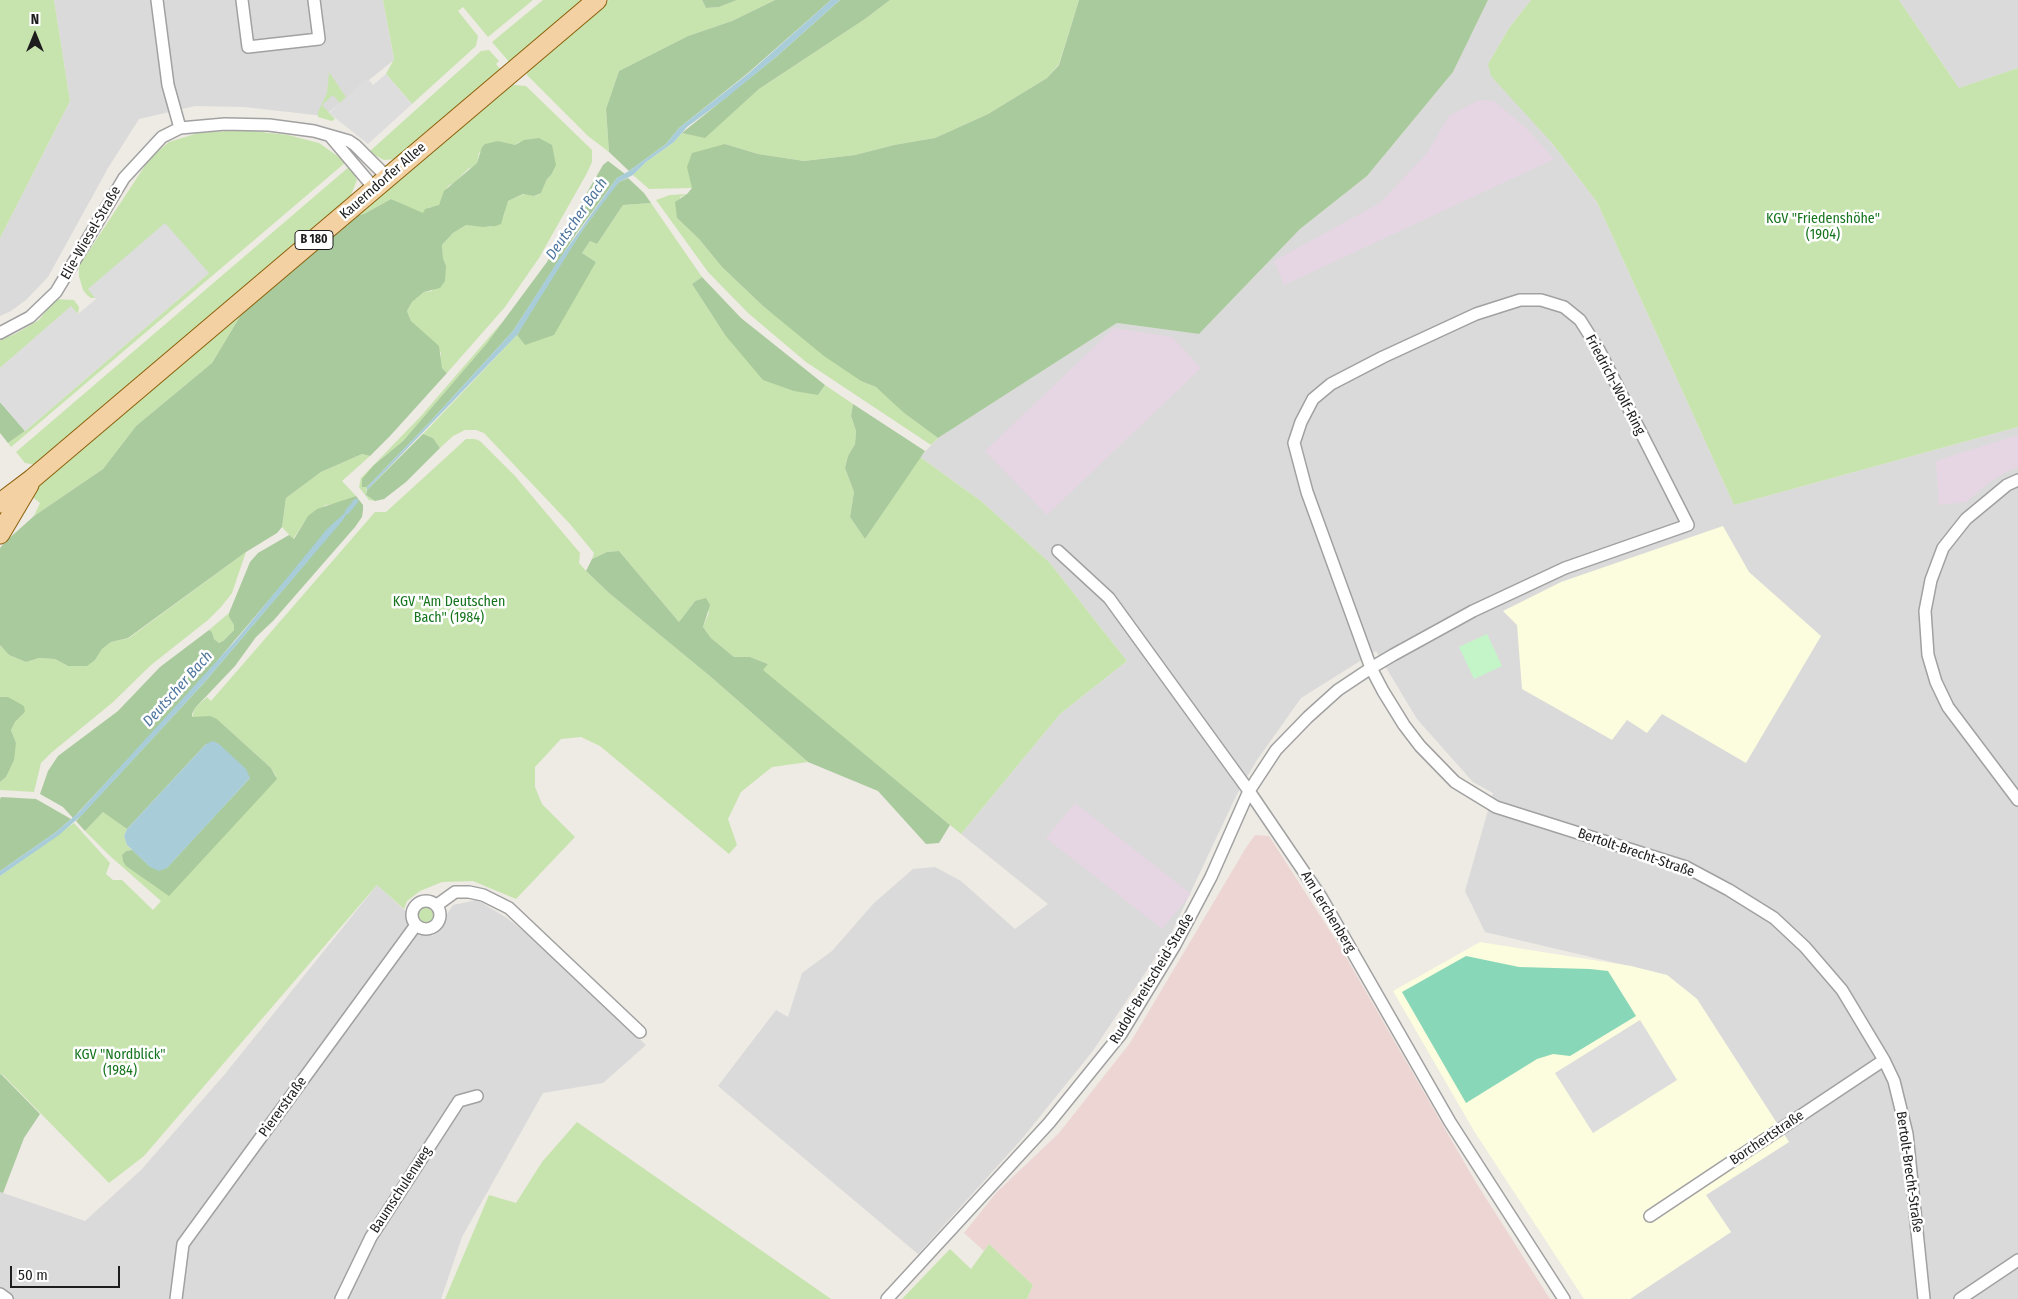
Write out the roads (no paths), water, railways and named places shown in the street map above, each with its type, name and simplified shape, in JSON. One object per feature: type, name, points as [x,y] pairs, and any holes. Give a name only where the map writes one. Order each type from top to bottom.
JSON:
[{"type":"main road","name":"Kauerndorfer Allee","points":[[0,503],[32,479],[597,0]]},
{"type":"main road","name":"Kauerndorfer Allee","points":[[0,534],[32,479]]},
{"type":"street","points":[[157,0],[168,85],[180,128]]},
{"type":"street","points":[[242,0],[248,47],[319,39],[314,0]]},
{"type":"street","name":"Elie-Wiesel-Straße","points":[[0,333],[30,317],[56,292],[124,178],[162,136],[180,128],[225,124],[269,125],[314,131],[349,141],[356,145],[381,183]]},
{"type":"street","points":[[330,136],[352,160],[381,183]]},
{"type":"street","name":"Friedrich-Wolf-Ring","points":[[1520,300],[1541,300],[1564,307],[1580,320],[1599,350],[1688,525],[1565,568],[1473,610],[1371,668],[1307,492],[1294,443],[1301,422],[1313,399],[1331,384],[1383,357],[1476,314],[1520,300]]},
{"type":"street","points":[[2018,480],[2007,485],[1966,519],[1944,548],[1931,580],[1925,611],[1928,654],[1936,682],[1948,707],[2018,800]]},
{"type":"street","name":"Am Lerchenberg","points":[[1058,551],[1110,598],[1249,791],[1321,897],[1450,1122],[1564,1299]]},
{"type":"street","name":"Rudolf-Breitscheid-Straße","points":[[887,1299],[1049,1123],[1121,1034],[1175,945],[1211,877],[1249,791],[1276,750],[1338,690],[1371,668]]},
{"type":"street","name":"Bertolt-Brecht-Straße","points":[[1371,668],[1382,691],[1420,746],[1456,782],[1496,808],[1686,867],[1729,890],[1774,918],[1805,947],[1842,990],[1884,1060],[1894,1081],[1907,1134],[1924,1299]]},
{"type":"street","points":[[437,905],[455,892],[469,892],[483,895],[509,908],[640,1032]]},
{"type":"street","points":[[429,901],[437,905],[441,914],[434,927],[424,929],[416,925],[413,921],[412,912],[416,904],[429,901]]},
{"type":"street","name":"Piererstraße","points":[[176,1299],[183,1244],[416,925]]},
{"type":"street","name":"Borchertstraße","points":[[1650,1216],[1884,1060]]},
{"type":"street","name":"Baumschulenweg","points":[[340,1299],[371,1236],[459,1101],[477,1096]]},
{"type":"street","points":[[1960,1299],[2018,1260]]},
{"type":"street","points":[[0,1294],[7,1299]]},
{"type":"water","points":[[831,0],[840,0],[776,57],[687,127],[674,142],[646,162],[633,175],[619,182],[584,228],[517,335],[367,490],[367,487],[513,331],[558,261],[617,178],[666,144],[679,128],[749,73]]},
{"type":"water","points":[[350,508],[343,520],[203,684],[82,815],[59,835],[0,876],[0,871],[56,832],[79,812],[236,640],[327,529]]},
{"type":"water","points":[[213,741],[219,744],[246,769],[250,778],[167,868],[159,871],[150,867],[127,845],[124,836],[127,829],[206,744]]},
{"type":"waterway","name":"Deutscher Bach","points":[[347,512],[356,501]]},
{"type":"park label","name":"KGV \"Friedenshöhe\" (1904)","points":[[1823,227]]},
{"type":"park label","name":"KGV \"Am Deutschen Bach\" (1984)","points":[[449,610]]},
{"type":"park label","name":"KGV \"Nordblick\" (1984)","points":[[120,1064]]}]
